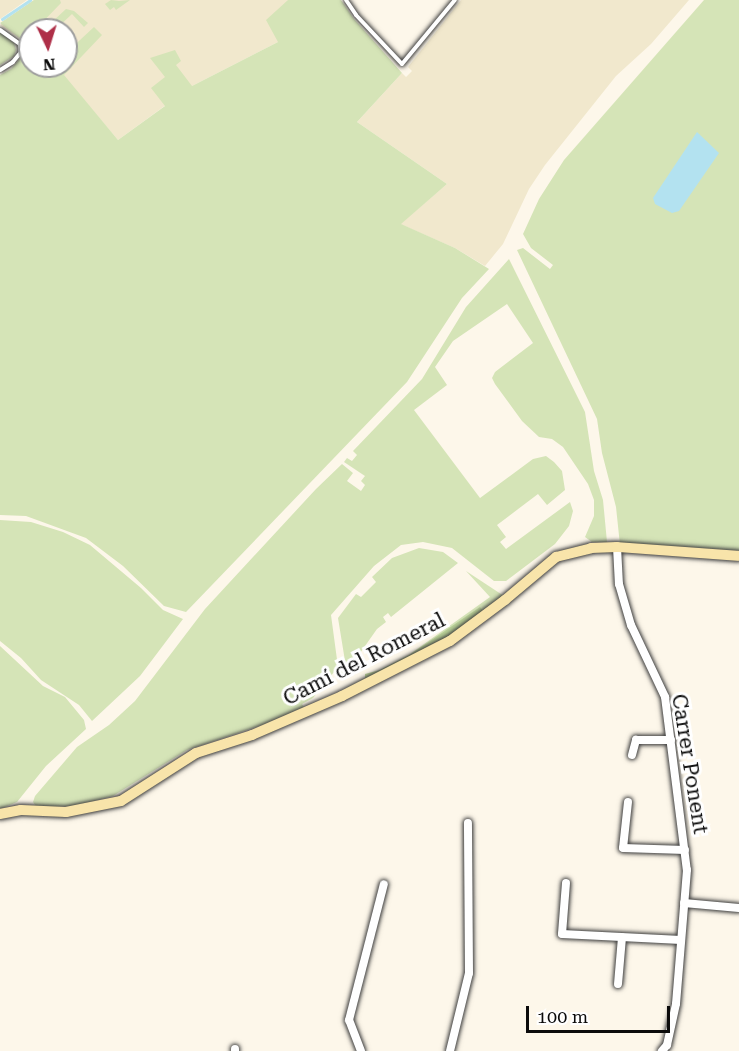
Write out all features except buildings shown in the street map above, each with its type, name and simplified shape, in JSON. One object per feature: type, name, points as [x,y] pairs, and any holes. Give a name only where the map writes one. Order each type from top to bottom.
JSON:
[{"type":"street","name":"Camí del Romeral","points":[[0,814],[21,810],[66,812],[121,801],[196,753],[252,735],[342,696],[450,641],[505,600],[556,557],[591,548],[617,547],[739,556]]},
{"type":"street","name":"Carrer Ponent","points":[[617,547],[622,595],[631,625],[665,697],[687,870],[676,1004],[667,1045],[662,1051]]},
{"type":"street","points":[[632,755],[636,740],[671,740]]},
{"type":"street","points":[[628,802],[623,848],[685,850]]},
{"type":"street","points":[[450,1051],[470,973],[468,823]]},
{"type":"street","points":[[566,883],[561,934],[681,940]]},
{"type":"street","points":[[361,1051],[349,1020],[384,884]]},
{"type":"street","points":[[684,903],[739,908]]},
{"type":"street","points":[[618,984],[622,937]]},
{"type":"lane","points":[[346,0],[356,15],[402,64],[455,0]]},
{"type":"lane","points":[[0,30],[20,44],[21,52],[13,62],[0,70]]},
{"type":"shaded area","points":[[0,0],[27,0],[0,19]]},
{"type":"shaded area","points":[[34,0],[289,1],[278,42],[192,86],[118,140],[65,78],[78,78],[78,18],[18,18],[18,37],[0,25]]},
{"type":"shaded area","points":[[461,0],[689,0],[651,44],[616,76],[545,165],[529,189],[503,244],[485,266],[455,248],[400,224],[447,184],[357,122],[402,73],[406,77],[412,71],[408,67]]},
{"type":"green space","points":[[34,0],[60,0],[61,3],[47,18],[18,18],[18,37],[0,23]]},
{"type":"green space","points":[[111,0],[130,0],[116,10],[114,7],[110,10],[105,4]]},
{"type":"green space","points":[[288,0],[341,0],[354,19],[402,73],[357,122],[447,184],[401,224],[455,248],[489,269],[462,298],[407,382],[186,612],[164,606],[123,566],[86,538],[26,516],[0,515],[0,75],[11,69],[18,61],[18,78],[66,78],[118,140],[165,106],[151,88],[165,77],[150,58],[175,50],[181,61],[176,65],[192,86],[278,42],[266,20]]},
{"type":"green space","points":[[704,0],[739,0],[739,551],[620,545],[616,507],[602,453],[597,419],[517,250],[523,248],[550,269],[553,265],[531,248],[523,234],[539,199],[564,160]]},
{"type":"green space","points":[[66,9],[74,11],[88,23],[84,27],[72,14],[68,18],[56,18]]},
{"type":"green space","points":[[94,27],[102,35],[78,60],[78,42]]},
{"type":"green space","points":[[0,32],[14,43],[16,50],[14,56],[0,65]]},
{"type":"green space","points":[[509,259],[585,412],[594,471],[603,500],[607,542],[592,542],[585,537],[594,516],[594,500],[588,484],[563,447],[552,439],[539,437],[522,421],[492,378],[495,372],[533,343],[507,304],[453,341],[435,367],[447,385],[414,410],[480,498],[533,459],[546,456],[554,462],[562,471],[565,490],[547,505],[538,494],[497,525],[506,537],[500,542],[506,549],[570,502],[573,511],[569,526],[555,544],[506,581],[494,581],[452,548],[423,542],[401,545],[374,566],[331,615],[338,667],[313,698],[302,704],[304,707],[265,724],[187,750],[113,796],[75,806],[37,808],[33,802],[35,796],[77,747],[109,725],[135,701],[205,609],[342,464],[353,473],[347,481],[361,491],[365,485],[361,481],[365,476],[344,462],[347,458],[352,461],[357,455],[353,451],[422,379],[466,307]]},
{"type":"green space","points":[[0,520],[31,522],[63,532],[90,545],[141,588],[163,610],[183,619],[140,676],[92,721],[79,705],[41,680],[21,658],[0,641]]},
{"type":"green space","points":[[419,548],[443,552],[458,563],[391,617],[388,613],[383,617],[386,622],[377,629],[341,680],[339,679],[345,661],[338,618],[356,594],[361,597],[376,582],[372,577],[392,558]]},
{"type":"green space","points":[[466,571],[504,596],[451,636],[345,688],[410,654],[490,597]]},
{"type":"green space","points":[[480,607],[483,611],[439,643],[365,680],[365,674],[380,670],[408,656]]},
{"type":"green space","points":[[0,646],[43,686],[65,697],[84,720],[86,729],[46,766],[17,802],[0,809]]},
{"type":"water","points":[[697,132],[719,153],[679,211],[672,213],[655,204],[653,198]]},
{"type":"waterway","points":[[2,19],[30,0]]}]
